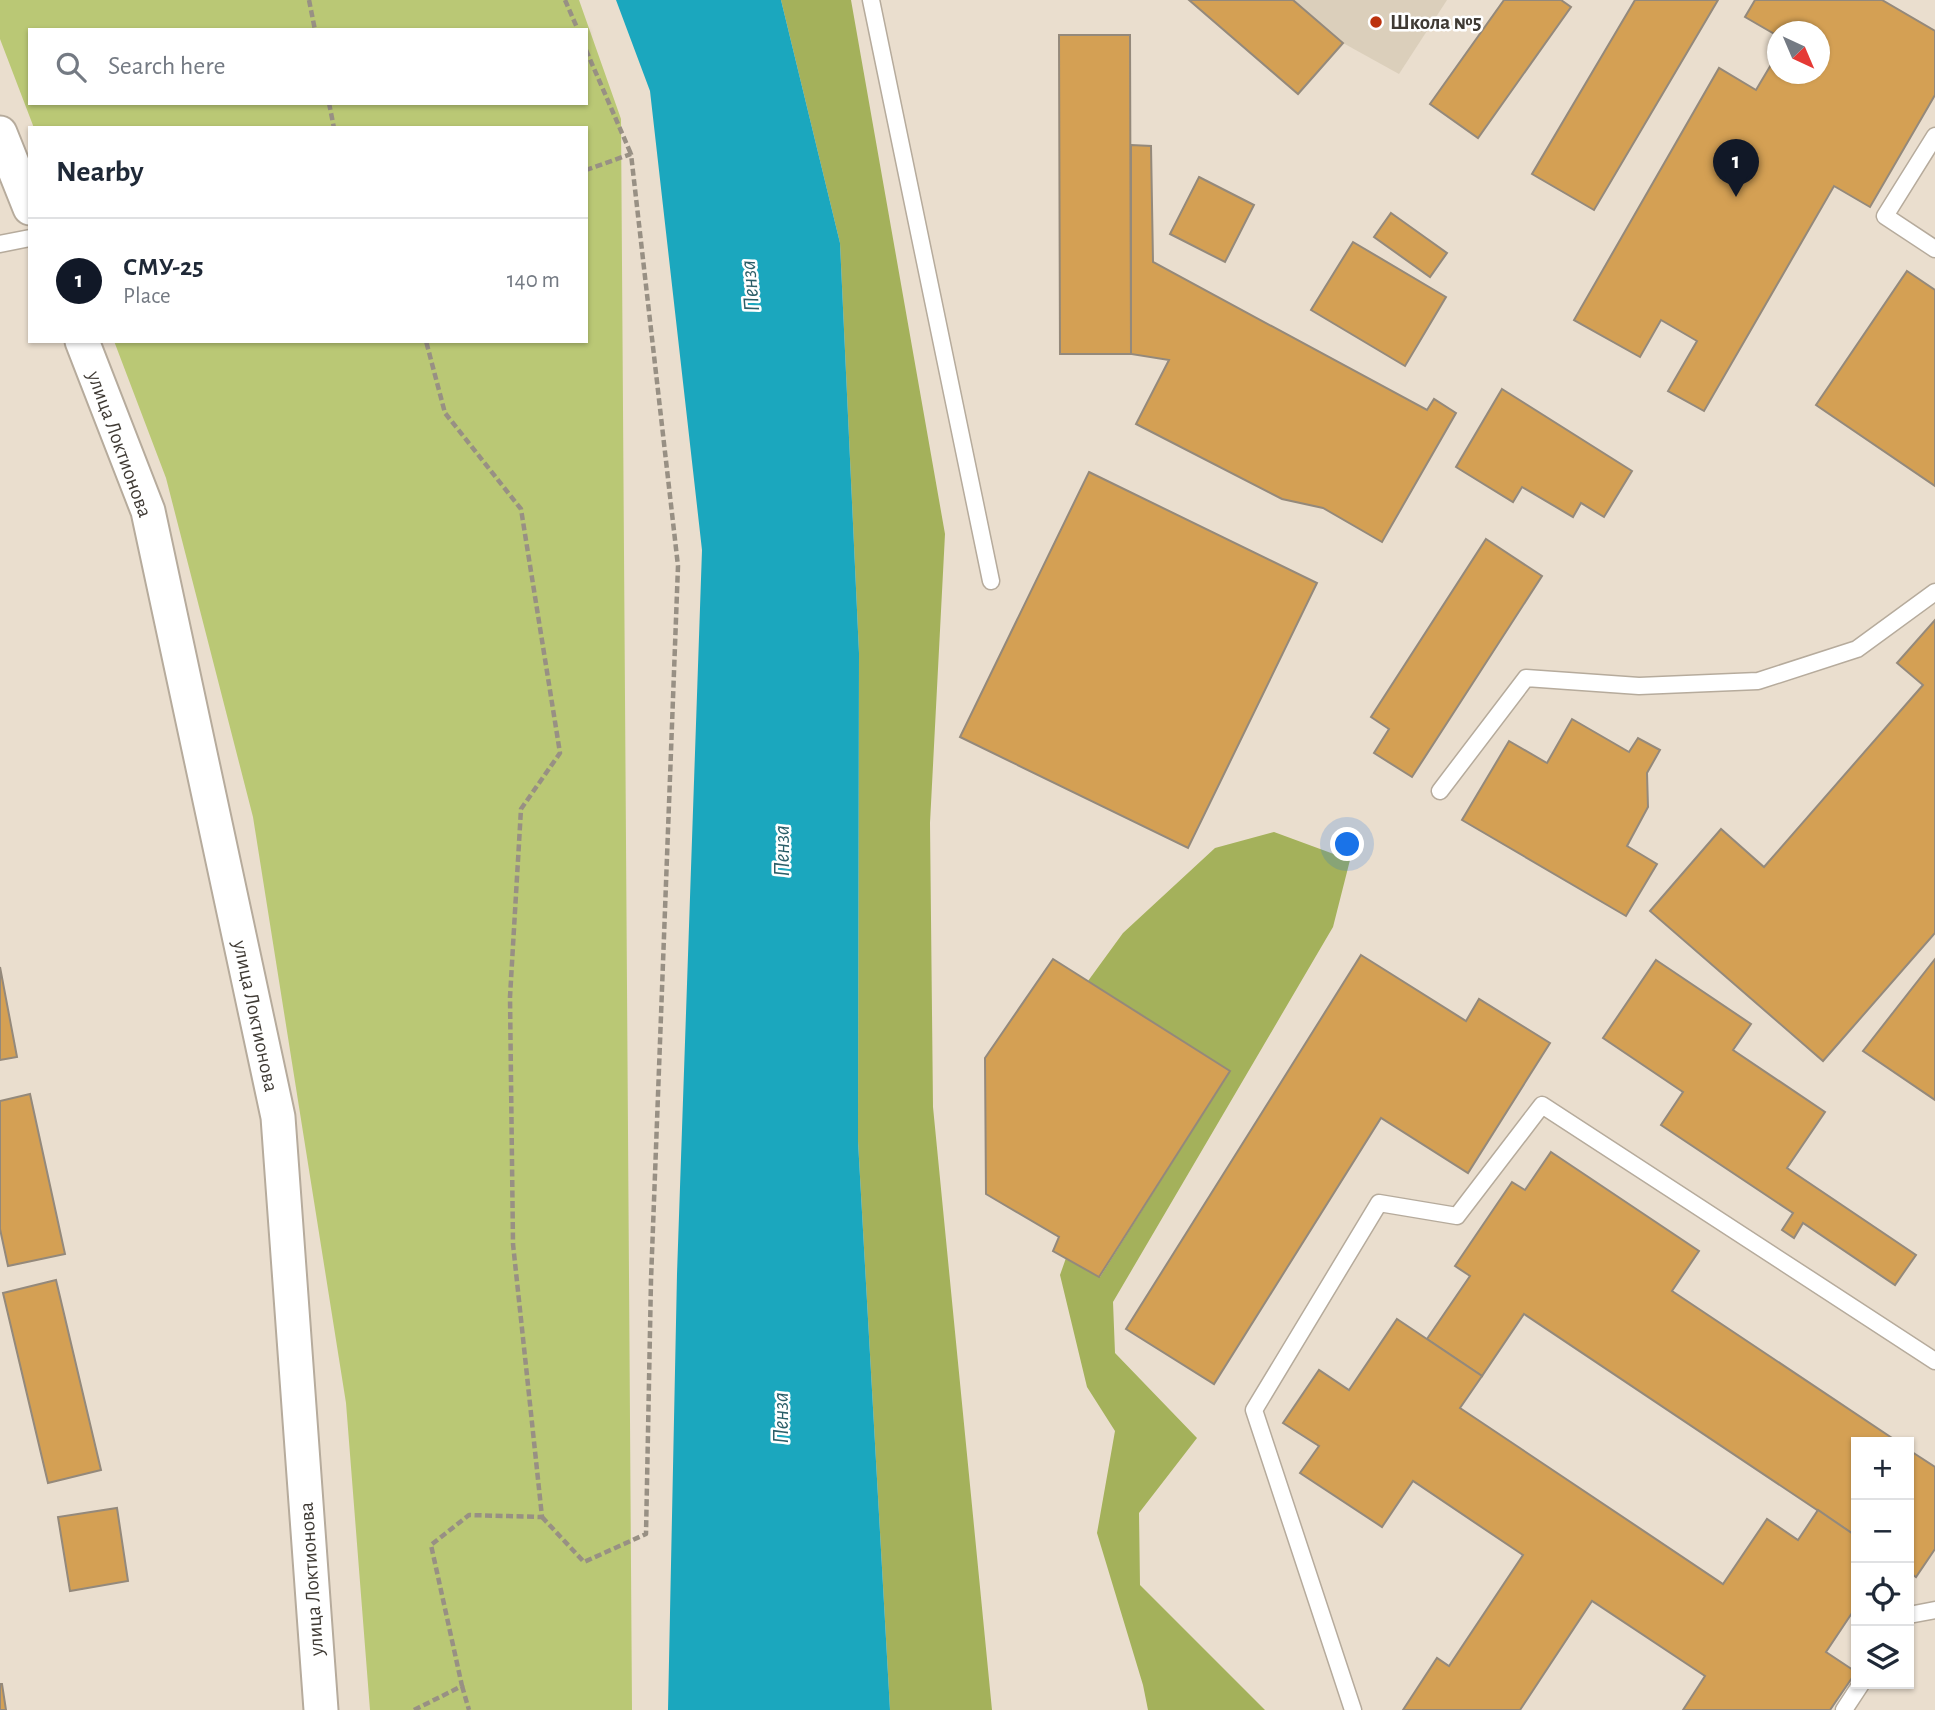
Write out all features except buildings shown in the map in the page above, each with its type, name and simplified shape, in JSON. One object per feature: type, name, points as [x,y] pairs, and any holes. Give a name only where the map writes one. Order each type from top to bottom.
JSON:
[{"type":"street","points":[[0,132],[28,203]]},
{"type":"street","name":"улица Локтионова","points":[[83,343],[148,511],[278,1117],[321,1710]]},
{"type":"lane","points":[[871,0],[991,581]]},
{"type":"lane","points":[[1935,136],[1885,216],[1935,249]]},
{"type":"lane","points":[[0,244],[28,238]]},
{"type":"lane","points":[[1440,791],[1526,678],[1639,686],[1758,681],[1857,649],[1935,592]]},
{"type":"lane","points":[[1353,1710],[1254,1410],[1379,1203],[1457,1216],[1542,1105],[1935,1361]]},
{"type":"lane","points":[[1914,1614],[1935,1610]]},
{"type":"lane","points":[[1844,1710],[1858,1689]]},
{"type":"path","points":[[309,0],[315,28]]},
{"type":"path","points":[[565,0],[577,28]]},
{"type":"path","points":[[427,343],[445,413],[521,509],[561,753],[521,809],[510,997],[513,1244],[542,1517],[584,1562],[646,1534],[651,1280],[678,566],[631,154],[588,55]]},
{"type":"path","points":[[329,105],[334,126]]},
{"type":"path","points":[[588,169],[631,154]]},
{"type":"path","points":[[470,1710],[462,1686],[431,1545],[469,1515],[542,1517]]},
{"type":"path","points":[[414,1710],[462,1686]]},
{"type":"shaded area","name":"Школа №5","points":[[1293,0],[1447,0],[1399,74],[1343,43]]},
{"type":"green space","points":[[0,0],[579,0],[621,119],[632,1710],[370,1710],[346,1403],[253,817],[166,478],[115,343],[588,343],[588,126],[33,126],[0,39]]},
{"type":"green space","points":[[781,0],[851,0],[945,534],[930,823],[933,1107],[992,1710],[890,1710],[858,1141],[859,653],[840,243]]},
{"type":"green space","points":[[1274,832],[1350,860],[1333,927],[1113,1302],[1115,1353],[1197,1438],[1139,1513],[1140,1585],[1265,1710],[1148,1710],[1143,1685],[1097,1533],[1115,1431],[1087,1387],[1060,1275],[1066,1258],[1100,1277],[1230,1071],[1088,981],[1123,933],[1215,848]]},
{"type":"water","name":"Пенза","points":[[616,0],[781,0],[840,243],[859,653],[858,1141],[890,1710],[668,1710],[677,1274],[702,550],[650,91]]},
{"type":"place","name":"Школа №5","points":[[1376,22]]},
{"type":"place","name":"СМУ-25","points":[[1736,197]]}]
